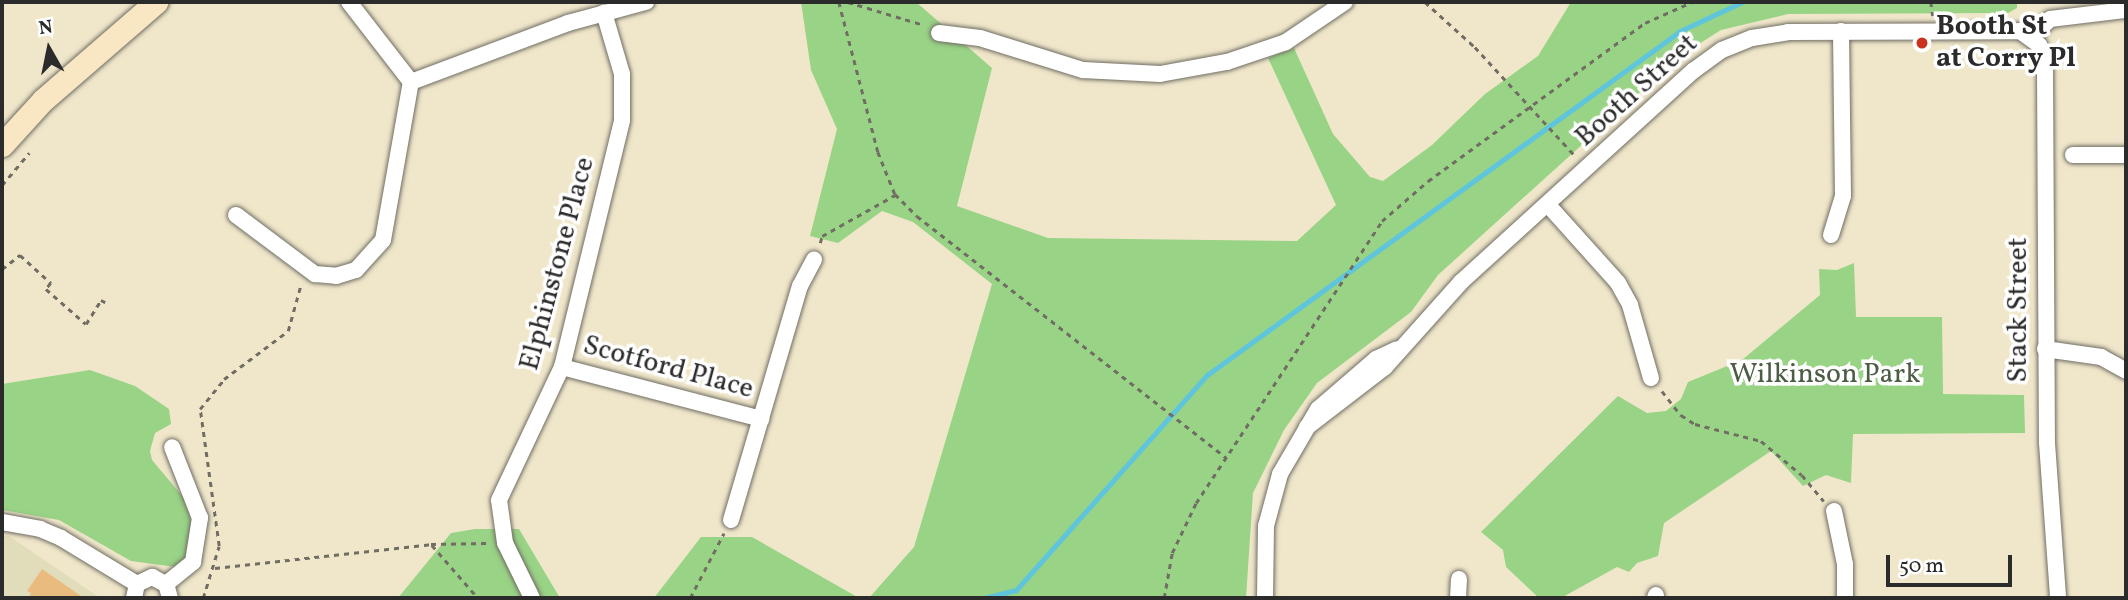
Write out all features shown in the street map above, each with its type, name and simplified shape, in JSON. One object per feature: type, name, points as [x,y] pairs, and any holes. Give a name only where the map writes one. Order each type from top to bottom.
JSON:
[{"type":"street","points":[[2,145],[43,100],[156,2]]},
{"type":"street","points":[[236,215],[308,269],[336,276],[356,270],[383,240],[411,82],[349,2]]},
{"type":"street","points":[[411,82],[604,13],[646,2]]},
{"type":"street","points":[[939,33],[980,38],[1083,70],[1160,74],[1227,62],[1286,42],[1345,2]]},
{"type":"street","points":[[2025,34],[2050,19],[2126,10]]},
{"type":"street","name":"Elphinstone Place","points":[[532,598],[505,543],[499,500],[562,367],[622,121],[622,74],[604,13]]},
{"type":"street","points":[[1831,235],[1843,196],[1841,31]]},
{"type":"street","name":"Booth Street","points":[[1265,598],[1264,554],[1272,491],[1307,427],[1328,400],[1376,359],[1399,348],[1461,282],[1549,206],[1693,71],[1722,50],[1752,38],[1788,32],[2025,34]]},
{"type":"street","name":"Stack Street","points":[[2025,34],[2039,45],[2045,69],[2045,349],[2058,598]]},
{"type":"street","points":[[2073,155],[2126,155]]},
{"type":"street","points":[[1549,206],[1618,283],[1630,305],[1651,378]]},
{"type":"street","name":"Scotford Place","points":[[731,520],[800,286],[814,260]]},
{"type":"street","points":[[2045,349],[2101,357],[2126,371]]},
{"type":"street","name":"Scotford Place","points":[[562,367],[761,419]]},
{"type":"street","points":[[2,522],[40,529],[61,538],[136,591],[152,577],[168,591],[193,562],[200,518],[172,447]]},
{"type":"street","points":[[1833,511],[1845,564],[1845,598]]},
{"type":"street","points":[[1458,598],[1459,579]]},
{"type":"path","points":[[839,2],[878,152],[895,194],[917,216],[1227,458]]},
{"type":"path","points":[[848,2],[939,33]]},
{"type":"path","points":[[1425,2],[1531,107],[1587,171]]},
{"type":"path","points":[[1164,598],[1172,553],[1196,503],[1382,221],[1428,181],[1645,23],[1692,2]]},
{"type":"path","points":[[2,186],[29,153]]},
{"type":"path","points":[[814,260],[822,236],[895,194]]},
{"type":"path","points":[[2,269],[5,271],[20,255],[51,284],[46,289],[86,324],[101,300],[107,303]]},
{"type":"path","points":[[203,598],[215,568],[218,517],[200,409],[224,379],[288,331],[308,269]]},
{"type":"path","points":[[1651,378],[1681,415],[1695,424],[1744,434],[1776,452],[1833,511]]},
{"type":"path","points":[[690,598],[731,520]]},
{"type":"path","points":[[215,568],[431,544],[505,543]]},
{"type":"path","points":[[431,544],[478,598]]},
{"type":"shaded area","points":[[2,536],[9,536],[100,598],[2,598]]},
{"type":"green space","points":[[801,2],[916,2],[992,68],[957,206],[1048,238],[1297,241],[1336,205],[1268,58],[1294,48],[1333,134],[1370,177],[1383,181],[1432,145],[1485,94],[1538,56],[1571,2],[2017,2],[2017,8],[2008,13],[1788,14],[1721,30],[1680,56],[1438,275],[1411,312],[1317,383],[1284,430],[1253,493],[1246,598],[869,598],[914,547],[992,284],[913,222],[882,211],[838,243],[810,236],[837,129],[811,70]]},
{"type":"green space","name":"Wilkinson Park","points":[[1854,263],[1856,317],[1942,317],[1943,394],[2024,395],[2025,433],[1853,434],[1851,483],[1826,475],[1803,486],[1771,451],[1664,523],[1658,556],[1637,563],[1629,572],[1617,567],[1561,598],[1539,598],[1506,567],[1503,550],[1481,532],[1618,396],[1647,413],[1666,411],[1681,399],[1688,382],[1742,360],[1820,295],[1819,269],[1837,270]]},
{"type":"green space","points":[[90,370],[135,386],[169,409],[171,424],[155,433],[150,451],[152,460],[184,498],[194,530],[185,563],[176,567],[131,561],[59,520],[2,510],[2,384]]},
{"type":"green space","points":[[475,529],[519,529],[560,598],[398,598],[451,533]]},
{"type":"green space","points":[[701,537],[752,537],[859,598],[654,598]]},
{"type":"building","points":[[42,569],[84,598],[28,598],[31,593],[27,591]]},
{"type":"waterway","points":[[984,598],[1016,590],[1207,375],[1680,31],[1742,2]]},
{"type":"place","name":"Booth St at Corry Pl","points":[[1922,43]]}]
